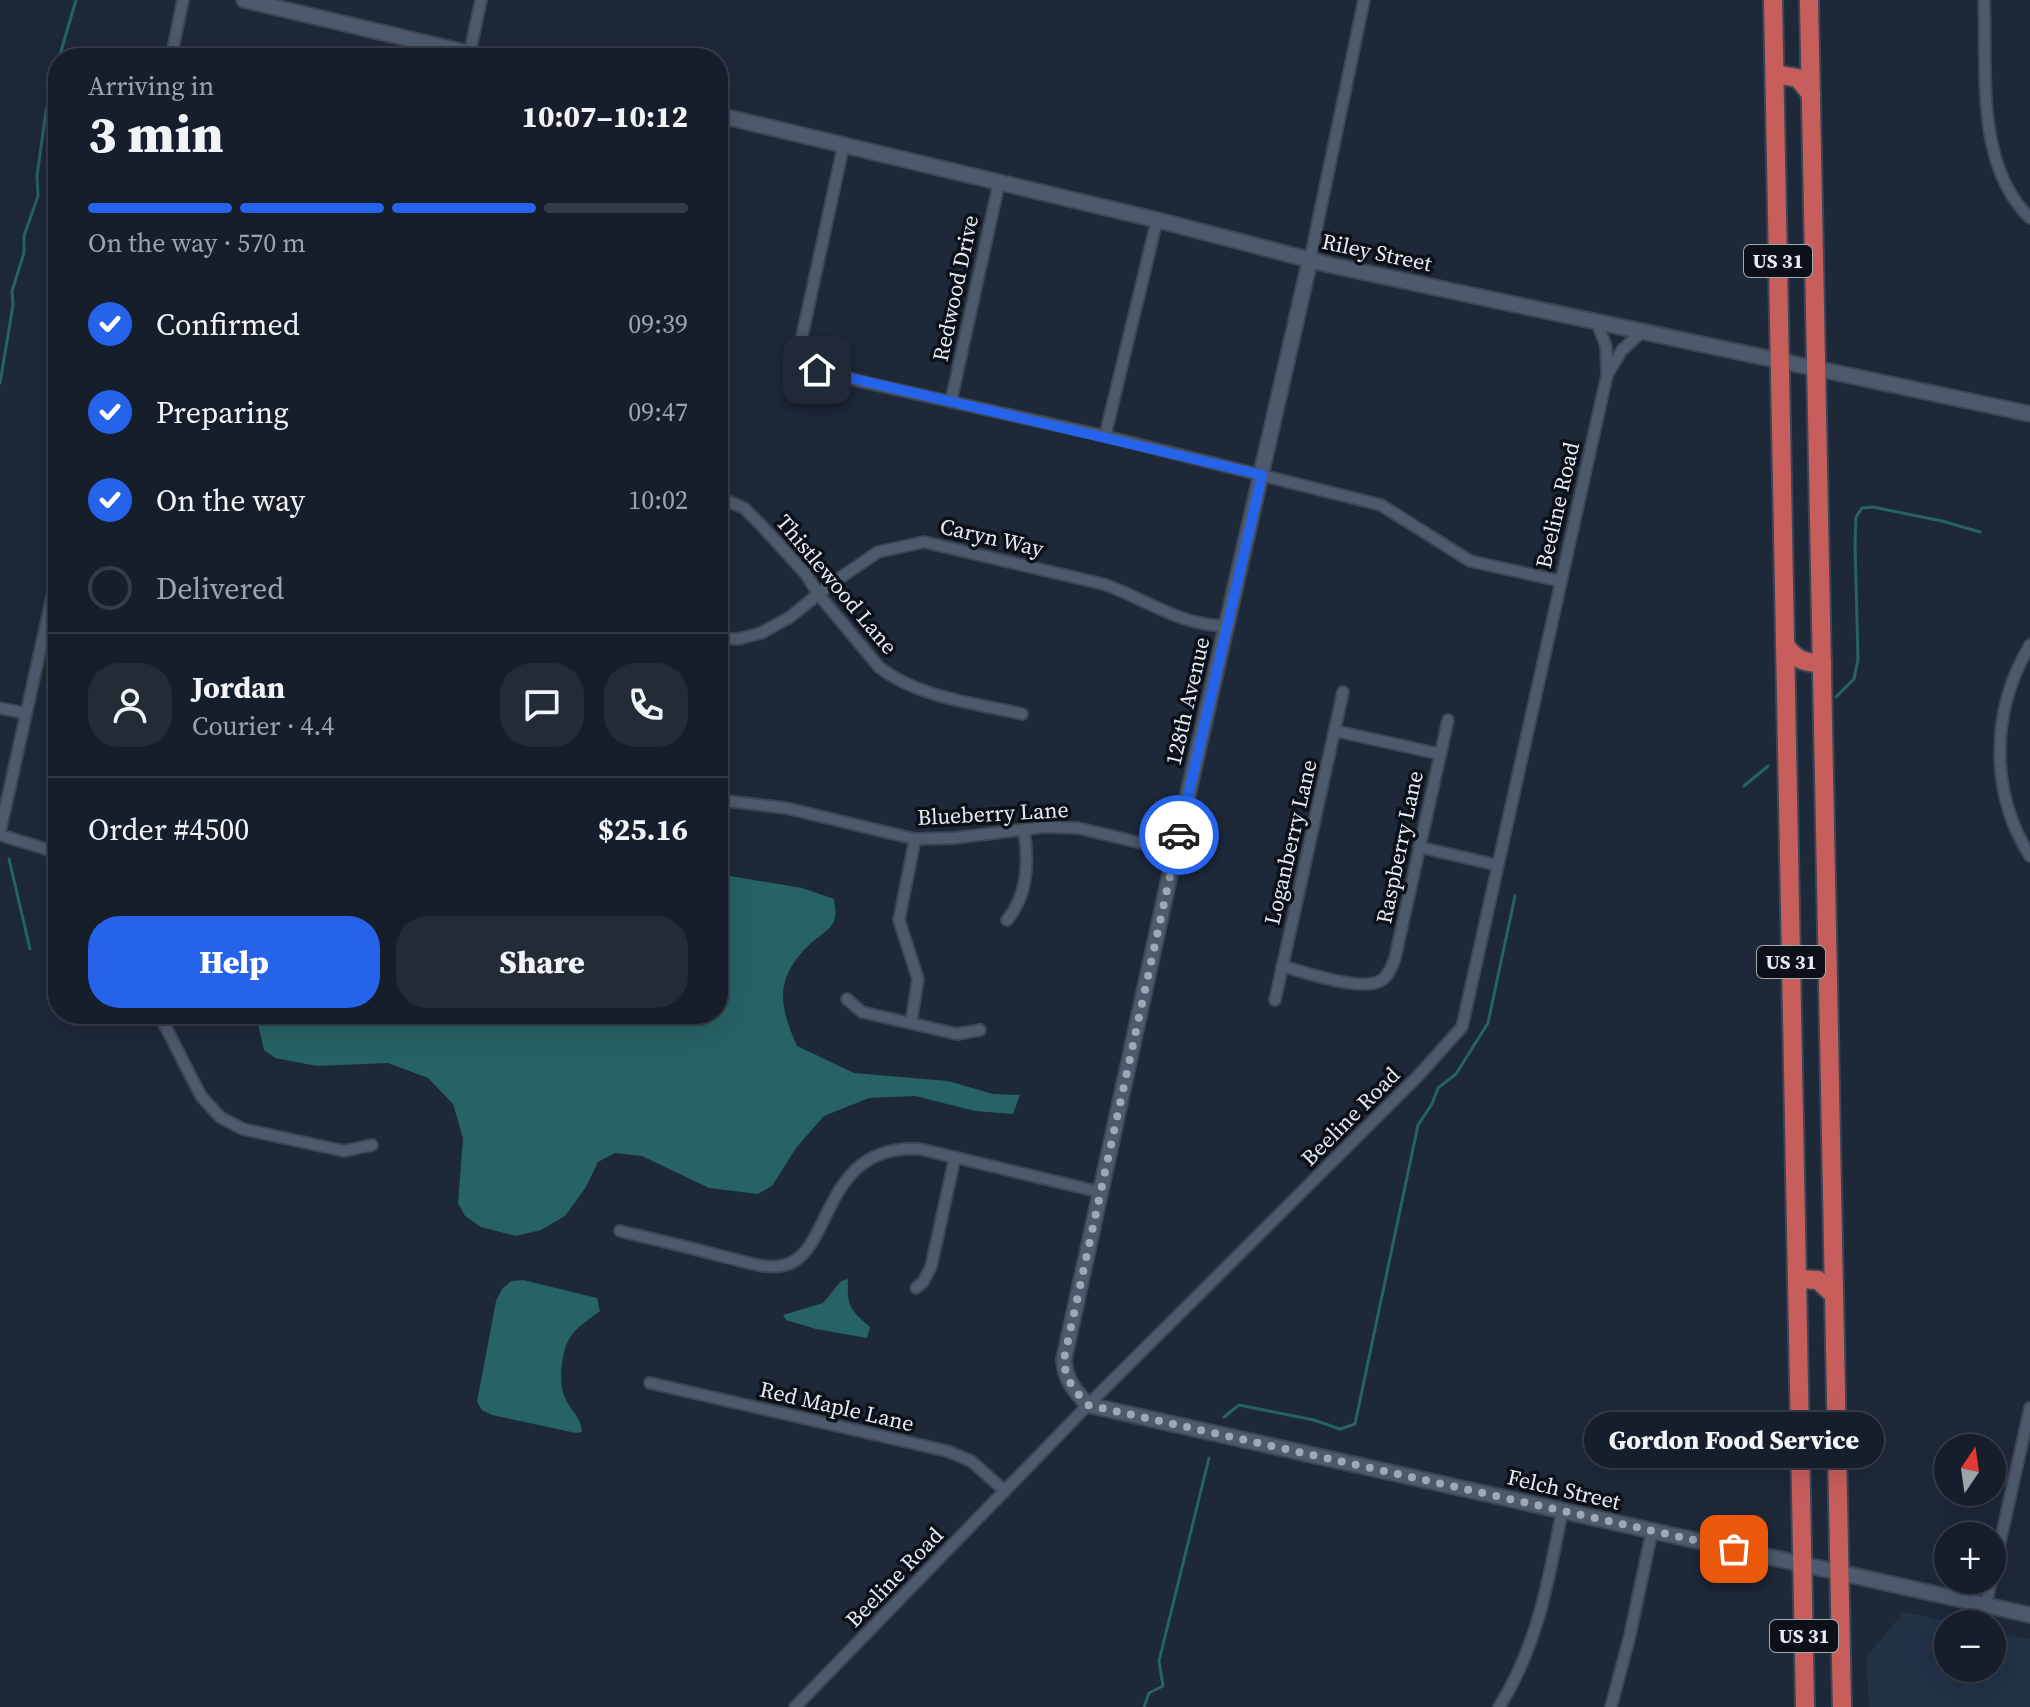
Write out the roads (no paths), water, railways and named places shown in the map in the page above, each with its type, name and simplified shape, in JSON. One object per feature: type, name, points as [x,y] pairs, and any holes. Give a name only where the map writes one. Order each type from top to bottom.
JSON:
[{"type":"highway","name":"US 31","points":[[1773,0],[1805,1707]]},
{"type":"highway","name":"US 31","points":[[1809,0],[1842,1707]]},
{"type":"highway","points":[[1775,74],[1798,78],[1811,94]]},
{"type":"highway","points":[[1785,645],[1797,659],[1822,663]]},
{"type":"highway","points":[[1797,1279],[1818,1280],[1833,1294]]},
{"type":"street","points":[[173,48],[183,0]]},
{"type":"street","points":[[244,0],[453,48]]},
{"type":"street","points":[[471,48],[481,0]]},
{"type":"street","name":"128th Avenue","points":[[1088,1405],[1071,1386],[1065,1373],[1064,1359],[1175,851],[1310,260],[1364,0]]},
{"type":"street","points":[[1984,0],[1989,142],[2001,179],[2030,218]]},
{"type":"street","name":"Riley Street","points":[[728,117],[844,143],[1310,260],[2030,414]]},
{"type":"street","points":[[844,143],[799,350],[801,364],[863,382],[1105,436],[1381,505],[1470,561],[1560,581]]},
{"type":"street","name":"Redwood Drive","points":[[951,401],[999,183]]},
{"type":"street","points":[[1105,436],[1157,220]]},
{"type":"street","name":"Beeline Road","points":[[795,1707],[1088,1405],[1418,1076],[1462,1027],[1607,375],[1606,346],[1596,320]]},
{"type":"street","name":"Beeline Road","points":[[1607,375],[1622,350],[1644,330]]},
{"type":"street","name":"Thistlewood Lane","points":[[728,501],[744,508],[805,573],[819,595],[879,667],[891,677],[931,692],[1022,714]]},
{"type":"street","name":"Caryn Way","points":[[728,638],[761,633],[790,617],[878,552],[924,542],[1103,584],[1128,592],[1190,623],[1227,626]]},
{"type":"street","points":[[48,613],[0,834],[48,851]]},
{"type":"street","points":[[2030,645],[2006,700],[1999,749],[2007,804],[2017,833],[2030,856]]},
{"type":"street","name":"Loganberry Lane","points":[[1275,1000],[1343,692]]},
{"type":"street","points":[[0,708],[25,713]]},
{"type":"street","name":"Raspberry Lane","points":[[1282,966],[1356,984],[1375,984],[1389,974],[1448,720]]},
{"type":"street","points":[[1336,731],[1440,754]]},
{"type":"street","name":"Blueberry Lane","points":[[728,801],[786,808],[915,839],[954,838],[1044,827],[1078,828],[1175,851]]},
{"type":"street","points":[[1007,920],[1021,900],[1028,859],[1024,830]]},
{"type":"street","points":[[911,1023],[918,979],[899,920],[915,839]]},
{"type":"street","points":[[1419,847],[1497,865]]},
{"type":"street","points":[[847,999],[862,1012],[957,1034],[980,1030]]},
{"type":"street","points":[[164,1024],[196,1086],[220,1117],[243,1129],[344,1151],[372,1145]]},
{"type":"street","points":[[620,1231],[751,1263],[779,1266],[806,1253],[844,1182],[869,1160],[908,1148],[1100,1192]]},
{"type":"street","points":[[916,1288],[931,1267],[955,1157]]},
{"type":"street","name":"Red Maple Lane","points":[[650,1383],[947,1451],[971,1461],[1005,1491]]},
{"type":"street","name":"Felch Street","points":[[1088,1405],[2030,1615]]},
{"type":"street","points":[[1986,1605],[2030,1408]]},
{"type":"street","points":[[1499,1707],[1522,1667],[1533,1639],[1545,1600],[1562,1511]]},
{"type":"street","points":[[1611,1707],[1652,1531]]},
{"type":"waterway","points":[[62,48],[76,0]]},
{"type":"waterway","points":[[0,383],[13,305],[12,291],[24,253],[24,236],[38,196],[37,176],[48,103]]},
{"type":"waterway","points":[[1836,697],[1854,679],[1858,659],[1855,544],[1856,517],[1862,508],[1873,507],[1942,521],[1980,532]]},
{"type":"waterway","points":[[1744,786],[1768,766]]},
{"type":"waterway","points":[[9,859],[30,949]]},
{"type":"waterway","points":[[1224,1417],[1239,1405],[1314,1420],[1340,1429],[1355,1424],[1418,1125],[1438,1088],[1456,1074],[1488,1023],[1515,896]]},
{"type":"waterway","points":[[1144,1707],[1149,1693],[1163,1686],[1159,1661],[1209,1458]]},
{"type":"place","name":"Gordon Food Service","points":[[1734,1549]]}]
